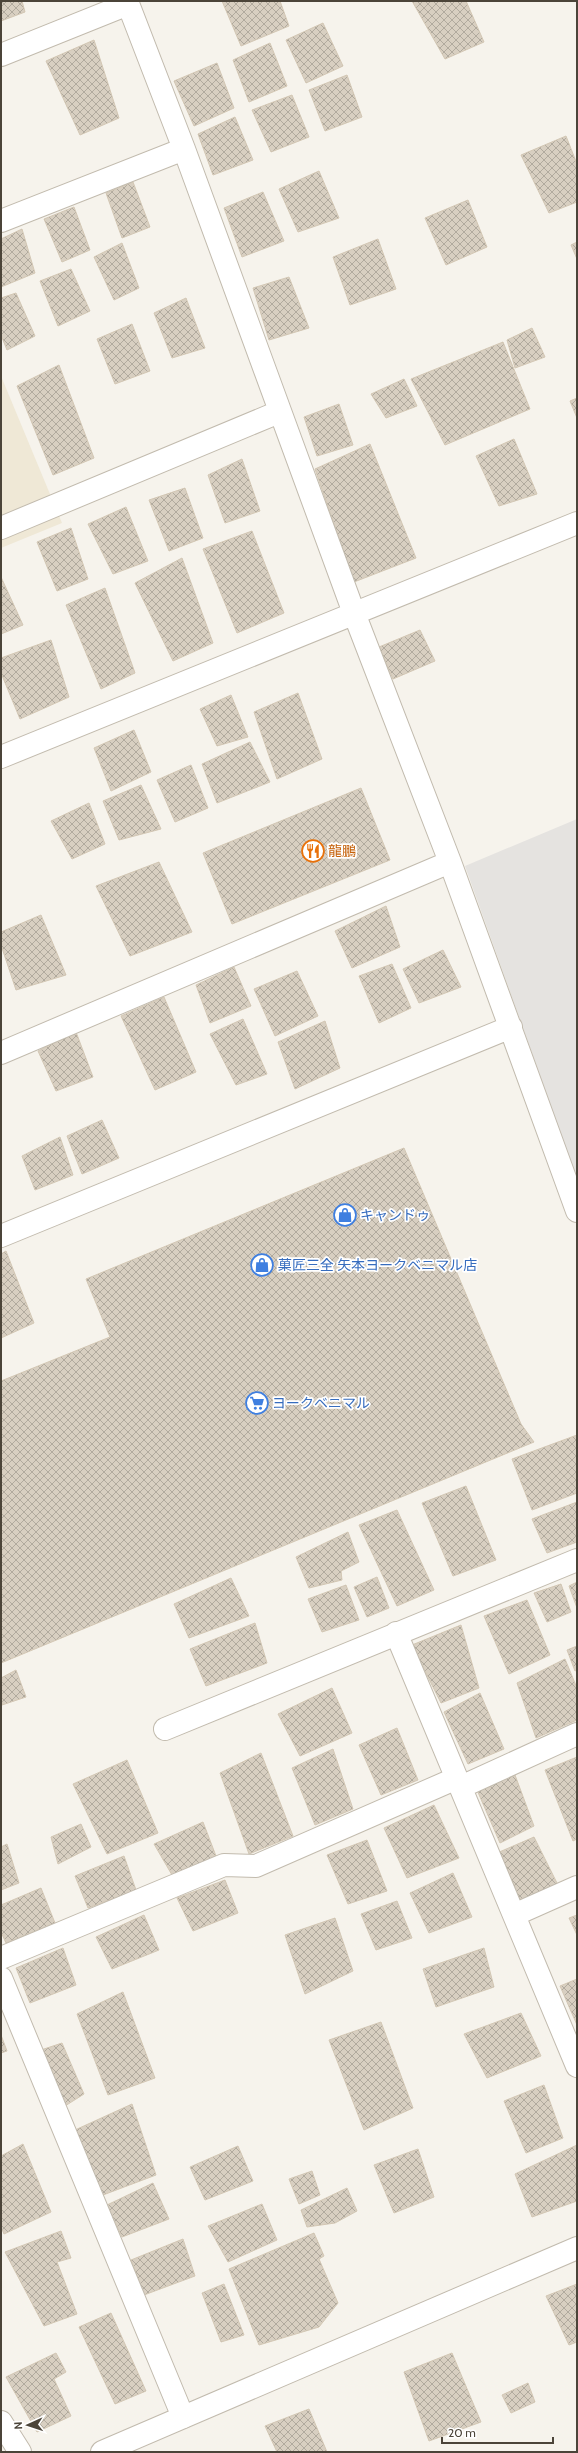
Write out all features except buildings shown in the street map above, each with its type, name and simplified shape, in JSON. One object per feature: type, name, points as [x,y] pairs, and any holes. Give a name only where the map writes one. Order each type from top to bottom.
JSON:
[{"type":"street","points":[[1,55],[128,3],[184,149],[279,412],[354,613],[450,862],[511,1026],[577,1211]]},
{"type":"street","points":[[1,221],[184,149]]},
{"type":"street","points":[[1,528],[279,412]]},
{"type":"street","points":[[1,757],[577,522]]},
{"type":"street","points":[[1,1053],[450,862]]},
{"type":"street","points":[[1,1236],[511,1026]]},
{"type":"street","points":[[165,1729],[577,1560]]},
{"type":"street","points":[[396,1633],[577,2066]]},
{"type":"street","points":[[1,1958],[224,1865],[256,1866],[577,1734]]},
{"type":"street","points":[[514,1915],[577,1887]]},
{"type":"street","points":[[1,1978],[183,2416]]},
{"type":"street","points":[[102,2452],[577,2248]]},
{"type":"street","points":[[1,2422],[20,2452]]},
{"type":"shaded area","points":[[1,376],[62,523],[1,548]]},
{"type":"shaded area","points":[[577,819],[577,1179],[465,866]]},
{"type":"place","name":"龍鵬","points":[[313,851]]},
{"type":"place","name":"キャンドゥ","points":[[345,1215]]},
{"type":"place","name":"菓匠三全 矢本ヨークベニマル店","points":[[262,1265]]},
{"type":"place","name":"ヨークベニマル","points":[[257,1403]]}]
